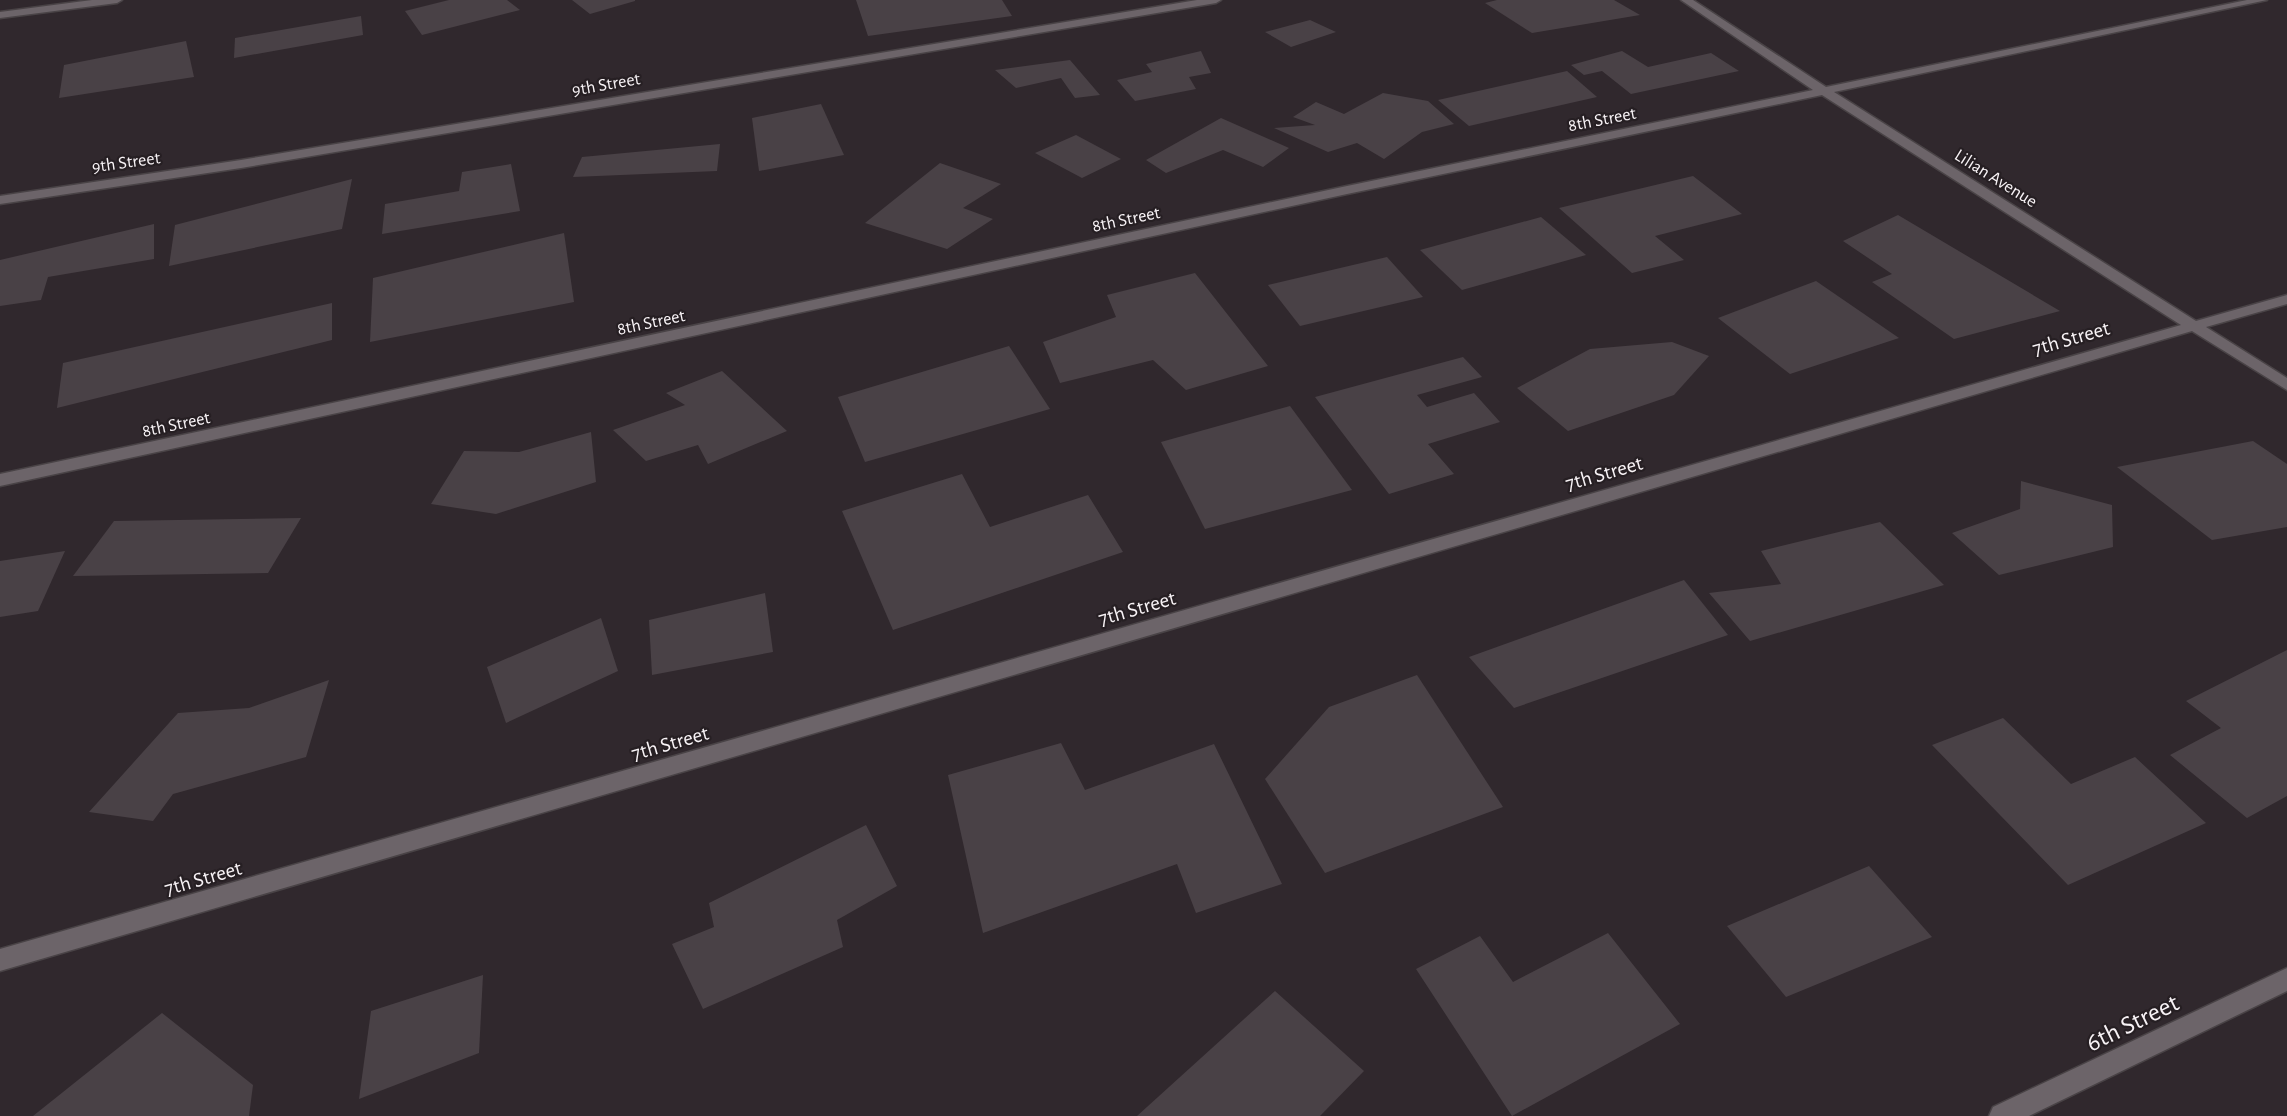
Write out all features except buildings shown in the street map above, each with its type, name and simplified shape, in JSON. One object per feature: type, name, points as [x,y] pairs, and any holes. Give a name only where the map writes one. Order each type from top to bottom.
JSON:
[{"type":"street","points":[[0,15],[117,0]]},
{"type":"street","name":"9th Street","points":[[0,200],[241,164],[1216,0]]},
{"type":"street","name":"Lilian Avenue","points":[[1686,0],[1825,92],[2287,385]]},
{"type":"street","name":"8th Street","points":[[0,480],[1347,190],[2262,0]]},
{"type":"street","name":"7th Street","points":[[0,960],[2287,299]]},
{"type":"street","name":"6th Street","points":[[2002,1116],[2287,980]]}]
